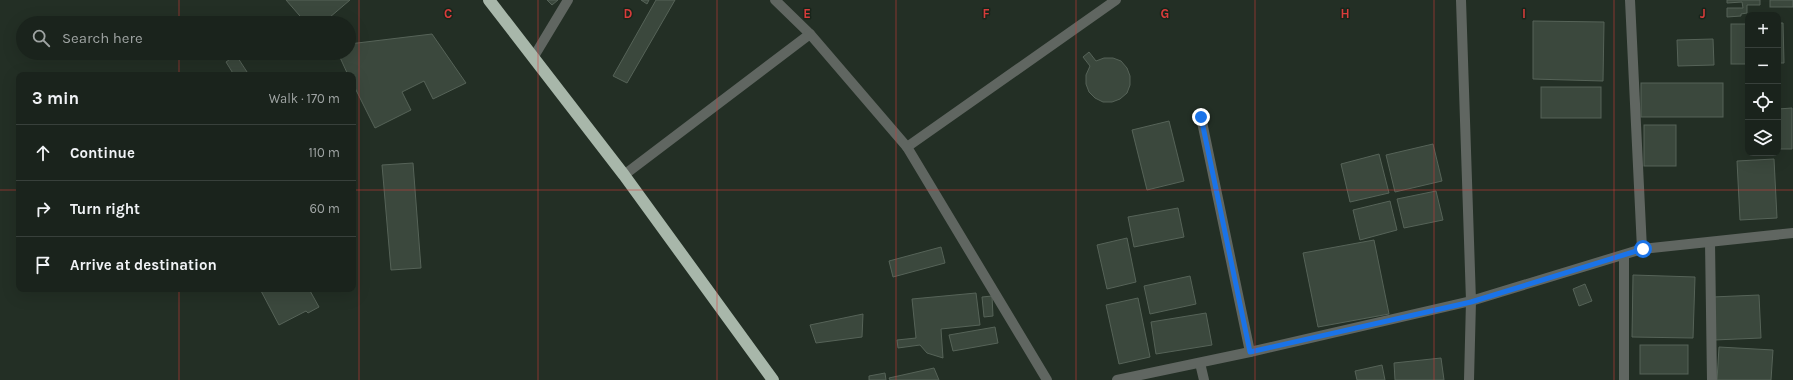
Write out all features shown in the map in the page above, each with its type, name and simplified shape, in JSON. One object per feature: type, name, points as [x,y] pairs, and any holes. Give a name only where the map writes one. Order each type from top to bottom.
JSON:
[{"type":"highway","points":[[489,0],[624,175],[773,380]]},
{"type":"street","points":[[533,58],[568,0]]},
{"type":"street","points":[[775,0],[810,34],[908,147],[1047,380]]},
{"type":"street","points":[[908,147],[1116,0]]},
{"type":"street","points":[[1461,0],[1471,302],[1469,380]]},
{"type":"street","points":[[1630,0],[1642,249]]},
{"type":"street","points":[[624,175],[810,34]]},
{"type":"street","points":[[1201,117],[1250,352]]},
{"type":"street","points":[[1117,380],[1250,352],[1471,302],[1642,249],[1793,233]]},
{"type":"street","points":[[1710,242],[1712,380]]},
{"type":"street","points":[[1624,255],[1624,380]]},
{"type":"street","points":[[1200,362],[1204,380]]},
{"type":"building","points":[[286,0],[350,0],[331,16],[300,16]]},
{"type":"building","points":[[547,0],[558,0],[552,5]]},
{"type":"building","points":[[641,0],[649,0],[647,4]]},
{"type":"building","points":[[656,0],[675,0],[627,83],[613,76]]},
{"type":"building","points":[[1727,0],[1760,0],[1760,5],[1747,5],[1747,12],[1741,14],[1741,16],[1727,17],[1727,8],[1743,8],[1742,2],[1727,3]]},
{"type":"building","points":[[1770,0],[1793,0],[1793,7],[1770,7]]},
{"type":"building","points":[[1533,21],[1604,22],[1603,81],[1533,79]]},
{"type":"building","points":[[1781,23],[1783,23],[1784,63],[1781,63]]},
{"type":"building","points":[[1731,24],[1745,24],[1745,64],[1731,64]]},
{"type":"building","points":[[432,34],[466,83],[433,99],[424,81],[402,92],[411,110],[375,128],[356,90],[356,72],[347,72],[341,60],[356,60],[356,43]]},
{"type":"building","points":[[1713,39],[1714,65],[1678,66],[1677,40]]},
{"type":"building","points":[[1089,52],[1096,61],[1104,58],[1113,58],[1121,61],[1127,68],[1130,76],[1130,85],[1127,93],[1120,99],[1112,102],[1103,102],[1095,98],[1089,92],[1086,84],[1086,75],[1090,66],[1083,57]]},
{"type":"building","points":[[229,60],[239,60],[247,72],[232,72],[226,62]]},
{"type":"building","points":[[1641,83],[1723,83],[1723,117],[1641,117]]},
{"type":"building","points":[[1541,87],[1601,87],[1601,118],[1541,118]]},
{"type":"building","points":[[1792,108],[1792,149],[1781,149],[1781,109]]},
{"type":"building","points":[[1169,121],[1184,181],[1147,190],[1132,130]]},
{"type":"building","points":[[1644,125],[1676,125],[1676,166],[1644,166]]},
{"type":"building","points":[[1433,144],[1442,181],[1395,192],[1386,155]]},
{"type":"building","points":[[1379,154],[1389,193],[1350,202],[1341,164]]},
{"type":"building","points":[[1774,159],[1777,218],[1740,220],[1737,161]]},
{"type":"building","points":[[413,163],[421,268],[391,270],[382,165]]},
{"type":"building","points":[[1436,191],[1443,220],[1404,228],[1397,199]]},
{"type":"building","points":[[1390,201],[1397,230],[1360,240],[1353,210]]},
{"type":"building","points":[[1178,208],[1184,237],[1134,247],[1128,217]]},
{"type":"building","points":[[1127,238],[1136,282],[1107,289],[1097,245]]},
{"type":"building","points":[[1374,240],[1389,314],[1318,327],[1303,253]]},
{"type":"building","points":[[941,247],[945,263],[893,277],[889,261]]},
{"type":"building","points":[[1633,275],[1695,277],[1693,338],[1632,337]]},
{"type":"building","points":[[1190,276],[1196,304],[1150,314],[1144,286]]},
{"type":"building","points":[[1585,284],[1592,301],[1579,306],[1573,289]]},
{"type":"building","points":[[262,292],[311,292],[319,307],[308,313],[306,311],[279,325]]},
{"type":"building","points":[[976,293],[980,325],[941,329],[943,358],[927,353],[920,345],[898,348],[897,340],[916,338],[912,299]]},
{"type":"building","points":[[1759,295],[1761,338],[1714,340],[1712,297]]},
{"type":"building","points":[[992,296],[993,316],[984,317],[982,297]]},
{"type":"building","points":[[1138,298],[1150,357],[1119,364],[1106,305]]},
{"type":"building","points":[[1206,313],[1212,345],[1156,354],[1151,322]]},
{"type":"building","points":[[863,314],[862,337],[816,343],[810,325]]},
{"type":"building","points":[[995,327],[998,343],[953,351],[949,335]]},
{"type":"building","points":[[1640,345],[1688,345],[1688,374],[1640,374]]},
{"type":"building","points":[[1719,347],[1773,350],[1771,380],[1717,380]]},
{"type":"building","points":[[1441,358],[1444,380],[1395,380],[1394,363]]},
{"type":"building","points":[[1382,365],[1385,380],[1357,380],[1355,371]]},
{"type":"building","points":[[934,368],[939,380],[890,380],[889,378]]},
{"type":"building","points":[[885,373],[886,380],[869,380],[869,376]]},
{"type":"route","points":[[1201,117],[1250,352],[1471,302],[1643,249]]}]
